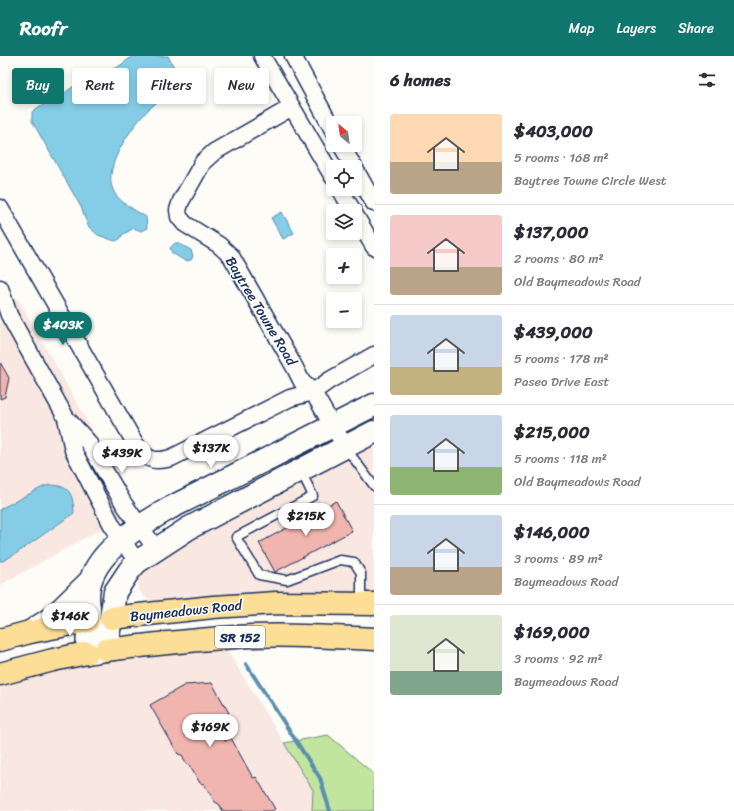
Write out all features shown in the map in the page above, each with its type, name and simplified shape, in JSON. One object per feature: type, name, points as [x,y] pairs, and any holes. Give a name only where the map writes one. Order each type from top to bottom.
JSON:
[{"type":"main road","name":"Baymeadows Road","points":[[111,618],[276,603],[367,604]]},
{"type":"main road","name":"Baymeadows Road","points":[[0,640],[30,632],[88,621]]},
{"type":"main road","name":"SR 152","points":[[0,674],[54,660],[97,652],[168,643],[253,636],[324,636],[374,639]]},
{"type":"street","points":[[262,56],[326,165]]},
{"type":"street","points":[[293,56],[326,117]]},
{"type":"street","name":"Baytree Towne Road","points":[[292,106],[214,152],[203,162],[181,201],[178,210],[179,217],[185,224],[219,245],[231,256],[302,382],[313,392],[346,447]]},
{"type":"street","points":[[362,182],[374,203]]},
{"type":"street","points":[[0,208],[139,450],[144,456],[151,460],[171,458],[290,398],[313,392],[330,380],[374,355]]},
{"type":"street","points":[[362,227],[374,247]]},
{"type":"street","points":[[0,292],[9,314],[66,418],[88,442],[124,504],[156,548]]},
{"type":"street","points":[[30,632],[53,617],[91,580],[102,560],[111,549],[140,526],[170,508],[374,405]]},
{"type":"street","points":[[66,418],[72,450],[112,525],[137,562]]},
{"type":"street","points":[[97,652],[111,618],[115,592],[137,562],[156,548],[189,528],[374,432]]},
{"type":"street","points":[[91,580],[88,600],[88,621],[97,652]]},
{"type":"street","name":"Baymeadows Road","points":[[88,621],[111,618]]},
{"type":"lane","points":[[346,447],[373,481]]},
{"type":"lane","points":[[300,470],[314,496],[236,537],[259,575],[287,580],[340,560],[354,562],[361,573],[367,604]]},
{"type":"shaded area","points":[[17,297],[140,514],[99,530],[0,585],[0,306]]},
{"type":"shaded area","points":[[374,440],[374,598],[239,595],[157,602],[149,600],[143,596],[138,589],[140,572],[164,551]]},
{"type":"shaded area","points":[[225,647],[313,790],[312,811],[0,811],[0,683],[70,666],[167,652]]},
{"type":"green space","points":[[328,735],[374,774],[374,811],[312,811],[313,790],[284,743]]},
{"type":"water","points":[[133,56],[168,56],[174,68],[137,68],[137,104],[155,104],[142,116],[121,147],[115,158],[111,181],[115,194],[132,209],[146,217],[147,228],[141,231],[134,228],[115,241],[98,235],[88,226],[81,207],[32,121],[32,112],[44,104],[64,104],[64,93],[72,87],[72,104],[129,104],[129,68],[115,68]]},
{"type":"water","points":[[282,212],[294,233],[283,239],[271,218]]},
{"type":"water","points":[[175,243],[178,243],[191,250],[193,256],[191,260],[185,261],[172,253],[170,248]]},
{"type":"water","points":[[49,485],[62,487],[69,492],[73,501],[74,513],[17,553],[3,561],[0,561],[0,509]]},
{"type":"building","points":[[0,362],[9,378],[5,397],[0,399]]},
{"type":"building","points":[[336,501],[352,531],[275,572],[259,543]]},
{"type":"building","points":[[212,683],[229,713],[214,721],[225,741],[231,738],[253,778],[256,777],[275,809],[272,811],[223,811],[219,804],[215,802],[204,784],[200,783],[189,765],[186,764],[182,755],[178,754],[150,705],[185,685]]},
{"type":"waterway","points":[[246,664],[320,778],[330,811]]}]
